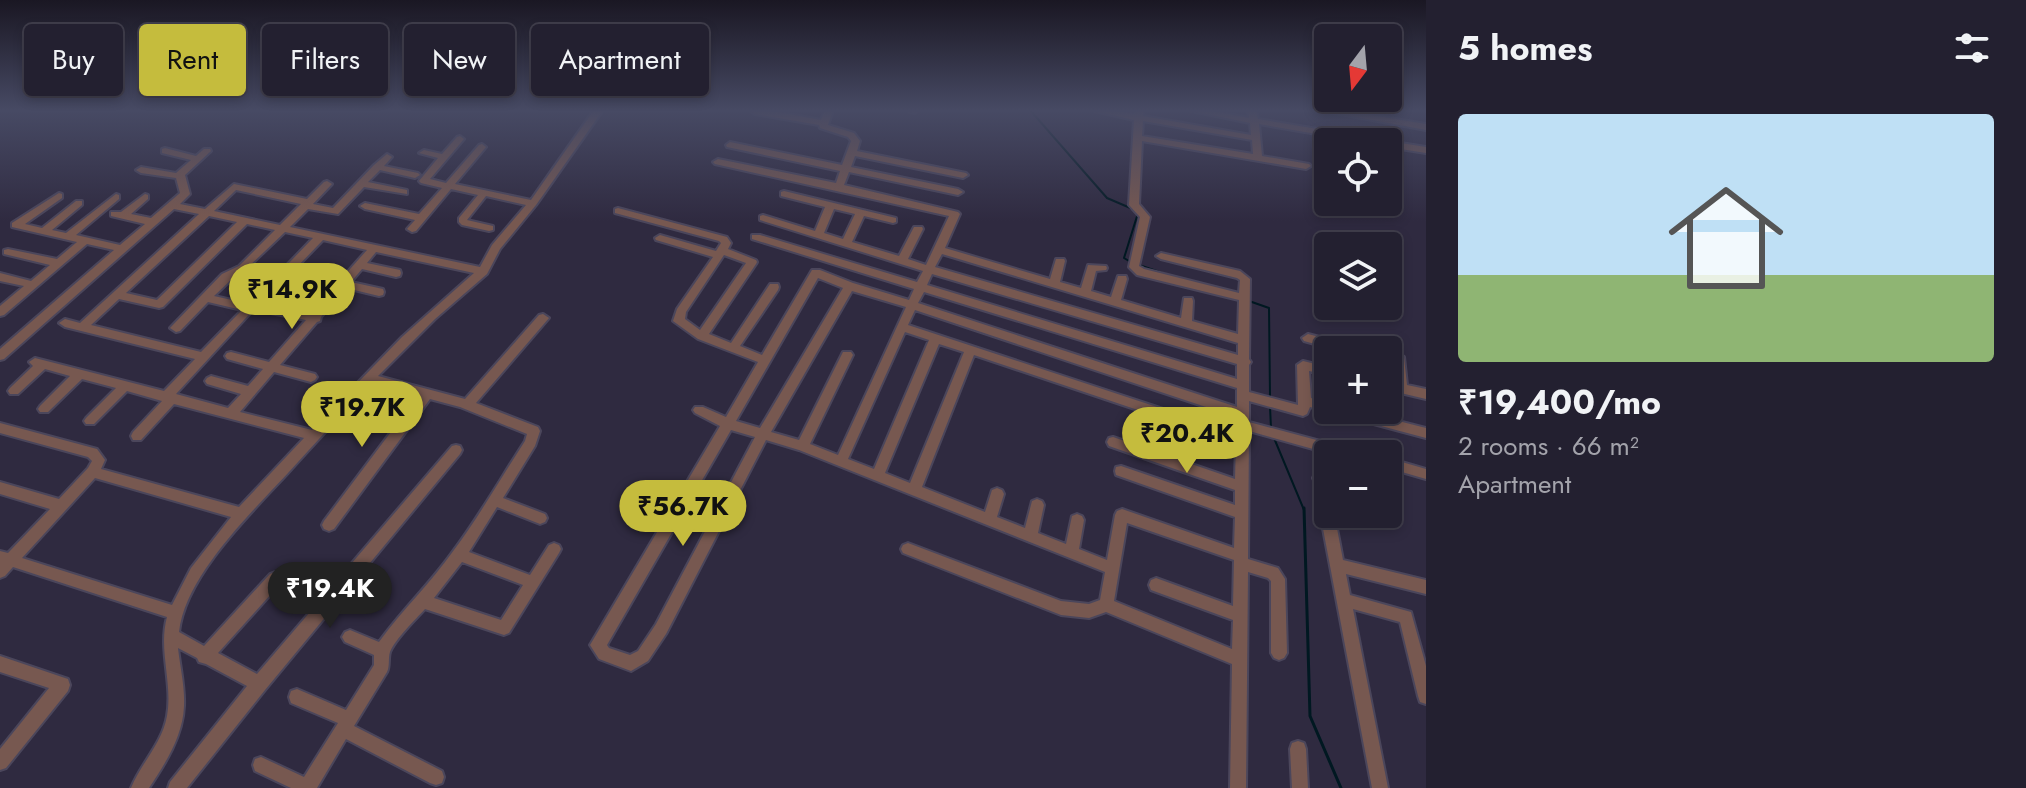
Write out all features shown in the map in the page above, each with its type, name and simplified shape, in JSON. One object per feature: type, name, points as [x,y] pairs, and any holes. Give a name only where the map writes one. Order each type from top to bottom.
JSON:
[{"type":"street","points":[[454,147],[424,181],[533,203]]},
{"type":"street","points":[[412,229],[482,147]]},
{"type":"street","points":[[142,787],[164,746],[175,713],[171,636],[176,613],[199,571],[242,514],[368,378],[483,271],[496,247],[533,203],[573,147]]},
{"type":"street","points":[[739,147],[958,192]]},
{"type":"street","points":[[839,187],[853,147]]},
{"type":"street","points":[[1138,147],[1134,205],[1145,217],[1134,267],[1141,272],[1244,298]]},
{"type":"street","points":[[1191,147],[1306,166]]},
{"type":"street","points":[[1257,147],[1258,158]]},
{"type":"street","points":[[1406,147],[1426,150]]},
{"type":"street","points":[[165,151],[198,159]]},
{"type":"street","points":[[0,356],[172,205],[182,183],[207,151]]},
{"type":"street","points":[[424,153],[445,157]]},
{"type":"street","points":[[852,153],[963,175]]},
{"type":"street","points":[[82,327],[234,187],[335,212],[387,157]]},
{"type":"street","points":[[377,167],[409,174],[414,162]]},
{"type":"street","points":[[718,162],[955,214],[841,461]]},
{"type":"street","points":[[141,170],[182,183]]},
{"type":"street","points":[[176,328],[232,273],[243,268],[327,184]]},
{"type":"street","points":[[362,184],[404,192],[387,211]]},
{"type":"street","points":[[484,193],[462,220],[489,228]]},
{"type":"street","points":[[784,194],[893,220]]},
{"type":"street","points":[[59,196],[16,223],[123,249]]},
{"type":"street","points":[[68,237],[116,197]]},
{"type":"street","points":[[145,197],[119,215],[153,222]]},
{"type":"street","points":[[43,232],[79,203]]},
{"type":"street","points":[[172,205],[483,271]]},
{"type":"street","points":[[818,235],[831,205]]},
{"type":"street","points":[[365,206],[422,218]]},
{"type":"street","points":[[618,211],[723,239],[726,243],[721,252],[678,318],[702,336],[766,361]]},
{"type":"street","points":[[846,243],[861,212]]},
{"type":"street","points":[[763,218],[1245,362]]},
{"type":"street","points":[[117,295],[159,304],[244,221]]},
{"type":"street","points":[[902,261],[918,229]]},
{"type":"street","points":[[292,266],[320,237]]},
{"type":"street","points":[[756,237],[1303,411],[1303,365],[1314,368]]},
{"type":"street","points":[[660,238],[752,262],[702,336]]},
{"type":"street","points":[[0,312],[85,241]]},
{"type":"street","points":[[231,414],[374,248]]},
{"type":"street","points":[[939,250],[1243,340]]},
{"type":"street","points":[[8,252],[59,263]]},
{"type":"street","points":[[1161,256],[1240,275],[1245,279],[1238,788]]},
{"type":"street","points":[[1054,283],[1060,261]]},
{"type":"street","points":[[360,265],[396,273]]},
{"type":"street","points":[[1085,292],[1092,267],[1102,268]]},
{"type":"street","points":[[232,273],[293,285],[379,292]]},
{"type":"street","points":[[849,286],[762,436],[679,597],[643,656],[631,663],[604,654],[598,645],[600,640],[816,273],[912,305],[1243,427]]},
{"type":"street","points":[[0,277],[33,285]]},
{"type":"street","points":[[1115,301],[1122,279]]},
{"type":"street","points":[[733,348],[774,287]]},
{"type":"street","points":[[137,436],[203,357],[250,308],[206,298]]},
{"type":"street","points":[[1186,321],[1188,301]]},
{"type":"street","points":[[275,310],[316,318]]},
{"type":"street","points":[[467,405],[543,318]]},
{"type":"street","points":[[65,323],[203,357]]},
{"type":"street","points":[[902,327],[1243,427],[1314,444]]},
{"type":"street","points":[[877,476],[936,337]]},
{"type":"street","points":[[1308,338],[1314,340]]},
{"type":"street","points":[[914,490],[971,349]]},
{"type":"street","points":[[802,446],[847,355]]},
{"type":"street","points":[[231,356],[311,377]]},
{"type":"street","points":[[14,391],[39,363],[314,436]]},
{"type":"street","points":[[44,409],[79,374]]},
{"type":"street","points":[[261,765],[308,788],[382,667],[382,651],[459,555],[531,442],[534,431],[467,405],[368,378]]},
{"type":"street","points":[[211,381],[251,392]]},
{"type":"street","points":[[90,421],[125,386]]},
{"type":"street","points":[[1402,389],[1426,394]]},
{"type":"street","points":[[329,525],[426,395]]},
{"type":"street","points":[[1305,401],[1314,404]]},
{"type":"street","points":[[699,410],[762,436],[802,446],[1111,568]]},
{"type":"street","points":[[1392,424],[1426,433]]},
{"type":"street","points":[[0,428],[95,455],[99,463],[3,563],[176,613]]},
{"type":"street","points":[[1113,442],[1241,487]]},
{"type":"street","points":[[176,788],[259,684],[456,450]]},
{"type":"street","points":[[1402,467],[1426,474]]},
{"type":"street","points":[[1121,471],[1241,513]]},
{"type":"street","points":[[93,472],[242,514]]},
{"type":"street","points":[[0,488],[61,506]]},
{"type":"street","points":[[989,520],[997,494]]},
{"type":"street","points":[[493,500],[540,518]]},
{"type":"street","points":[[1030,536],[1037,505]]},
{"type":"street","points":[[1106,605],[1122,515],[1273,573],[1278,579],[1279,653]]},
{"type":"street","points":[[1072,552],[1077,520]]},
{"type":"street","points":[[1330,528],[1380,788]]},
{"type":"street","points":[[423,601],[504,628],[554,549]]},
{"type":"street","points":[[908,549],[1061,608],[1089,611],[1106,605],[1239,659]]},
{"type":"street","points":[[459,555],[534,583]]},
{"type":"street","points":[[1337,565],[1426,587]]},
{"type":"street","points":[[204,657],[275,579]]},
{"type":"street","points":[[1156,585],[1240,616]]},
{"type":"street","points":[[1344,600],[1406,617],[1426,696]]},
{"type":"street","points":[[171,636],[204,657],[259,684]]},
{"type":"street","points":[[350,637],[382,651]]},
{"type":"street","points":[[0,664],[62,685],[7,741],[0,762]]},
{"type":"street","points":[[297,697],[436,777]]},
{"type":"street","points":[[1298,749],[1300,788]]},
{"type":"waterway","points":[[1062,147],[1107,198],[1135,210]]},
{"type":"waterway","points":[[1129,261],[1124,258],[1138,213]]},
{"type":"waterway","points":[[1139,265],[1171,276]]},
{"type":"waterway","points":[[1249,301],[1269,308],[1270,396]]},
{"type":"waterway","points":[[1270,407],[1271,428]]},
{"type":"waterway","points":[[1274,438],[1304,510]]},
{"type":"waterway","points":[[1304,508],[1310,716],[1341,788]]}]
